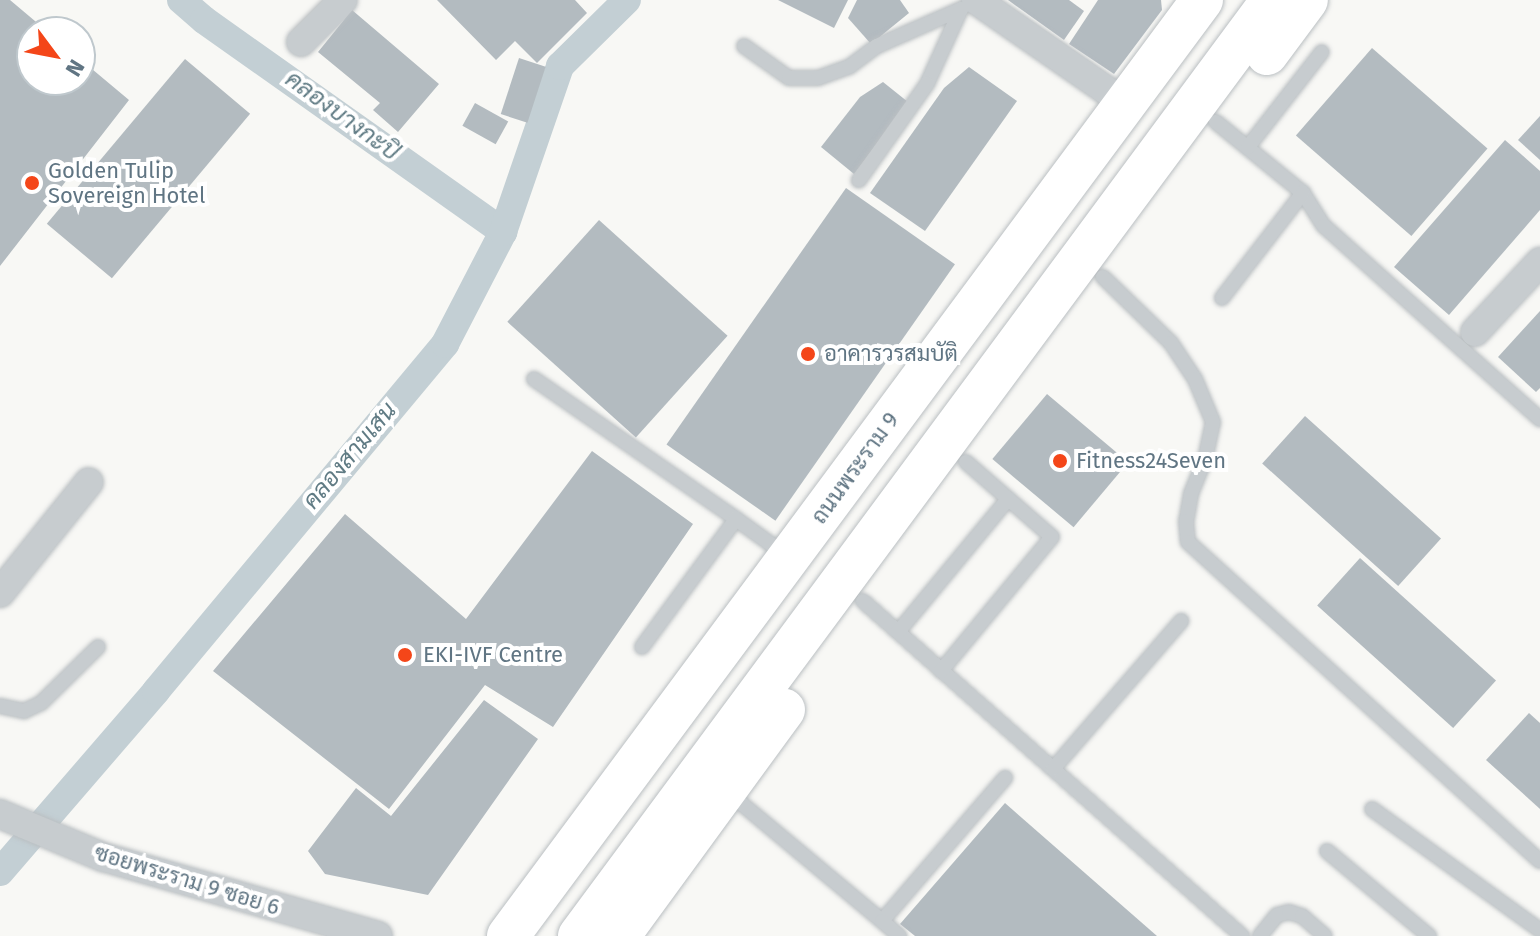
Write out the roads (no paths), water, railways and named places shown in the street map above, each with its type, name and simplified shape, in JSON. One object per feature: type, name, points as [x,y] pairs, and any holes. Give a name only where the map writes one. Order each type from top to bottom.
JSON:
[{"type":"main road","name":"ถนนพระราม 9","points":[[508,936],[1202,0]]},
{"type":"main road","name":"ถนนพระราม 9","points":[[539,936],[1232,0]]},
{"type":"main road","points":[[579,936],[1272,0]]},
{"type":"main road","points":[[619,936],[1103,277],[1232,134],[1307,0]]},
{"type":"street","points":[[301,42],[343,0]]},
{"type":"street","points":[[969,3],[1125,103]]},
{"type":"street","points":[[1475,332],[1540,262]]},
{"type":"street","points":[[0,593],[89,482]]},
{"type":"street","name":"ซอยพระราม 9 ซอย 6","points":[[0,814],[103,857],[378,936]]},
{"type":"lane","points":[[744,46],[789,78],[818,78],[849,67],[877,46],[969,3]]},
{"type":"lane","points":[[859,180],[927,84],[969,3]]},
{"type":"lane","points":[[1322,52],[1232,134],[1303,193],[1324,226],[1540,419]]},
{"type":"lane","points":[[1222,298],[1303,193]]},
{"type":"lane","points":[[1103,277],[1171,343],[1195,379],[1213,422],[1205,459],[1191,494],[1186,521],[1188,542],[1540,861]]},
{"type":"lane","points":[[534,379],[789,558]]},
{"type":"lane","points":[[941,671],[1052,537],[966,462]]},
{"type":"lane","points":[[898,632],[1008,499]]},
{"type":"lane","points":[[642,647],[736,519]]},
{"type":"lane","points":[[863,601],[1242,936]]},
{"type":"lane","points":[[1053,769],[1181,621]]},
{"type":"lane","points":[[0,706],[24,711],[41,703],[98,647]]},
{"type":"lane","points":[[882,921],[1005,778]]},
{"type":"lane","points":[[725,790],[899,936]]},
{"type":"lane","points":[[1372,809],[1540,930]]},
{"type":"lane","points":[[1327,851],[1429,936]]},
{"type":"lane","points":[[1260,936],[1277,915],[1289,912],[1302,916],[1325,936]]},
{"type":"waterway","name":"คลองบางกะปิ","points":[[181,0],[204,20],[503,232]]},
{"type":"waterway","name":"คลองสามเสน","points":[[0,872],[156,691],[445,344],[503,232],[560,66],[627,0]]},
{"type":"place","name":"Golden Tulip Sovereign Hotel","points":[[32,183]]},
{"type":"place","name":"อาคารวรสมบัติ","points":[[808,354]]},
{"type":"place","name":"Fitness24Seven","points":[[1060,461]]},
{"type":"place","name":"EKI-IVF Centre","points":[[405,655]]}]
